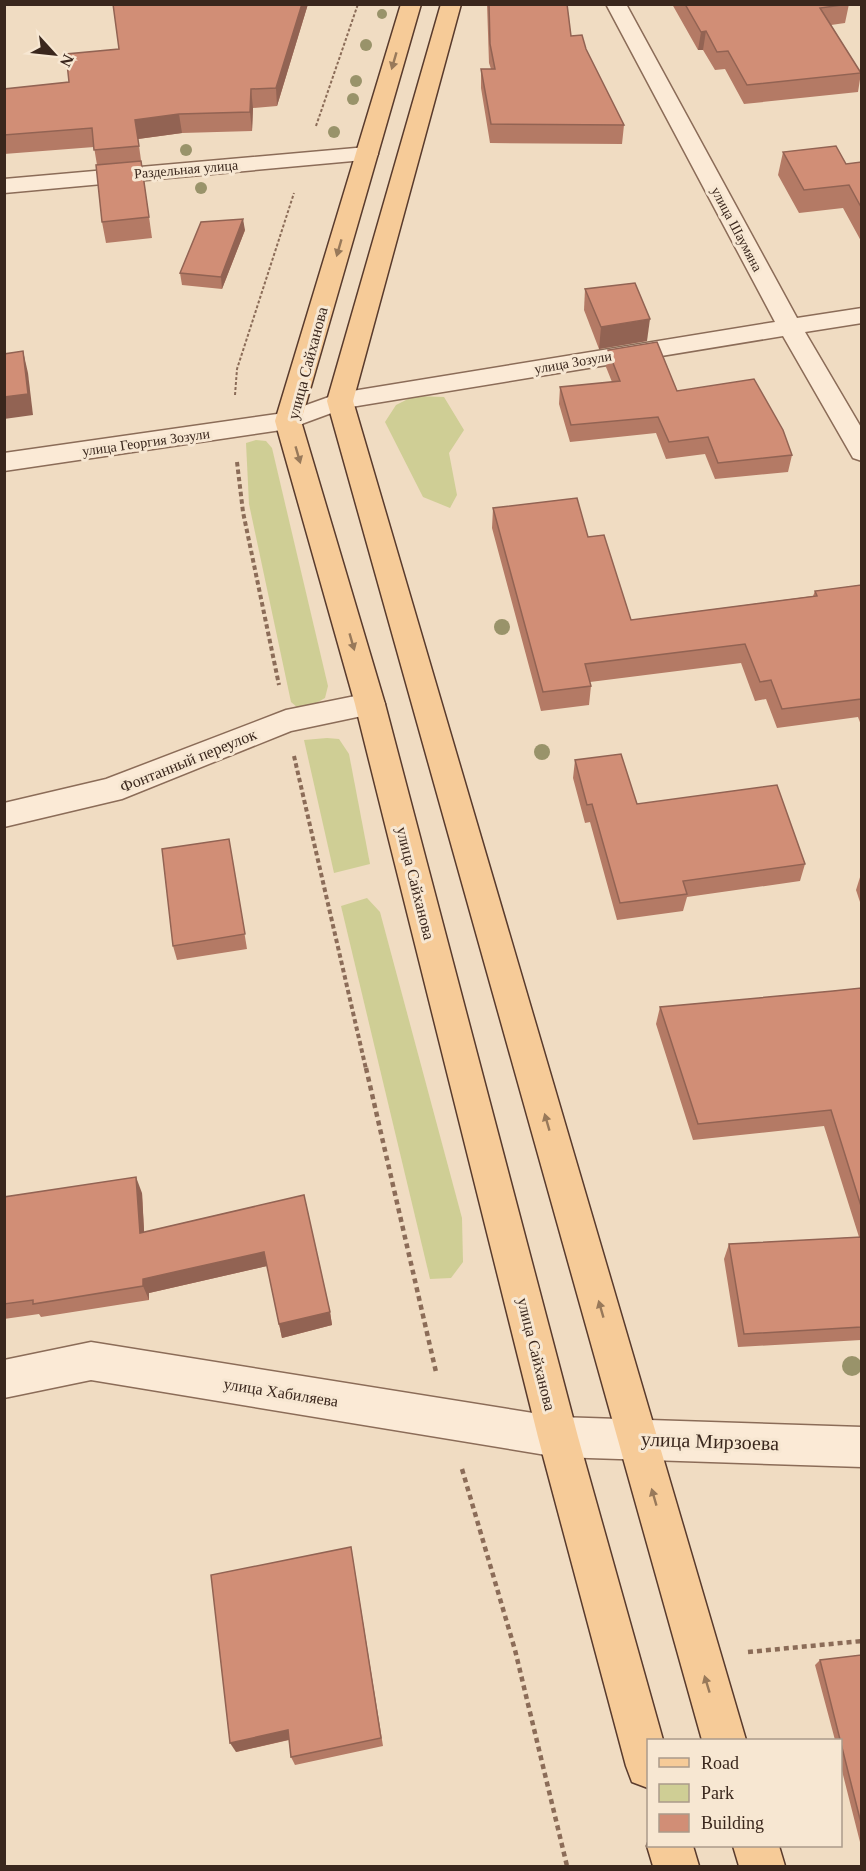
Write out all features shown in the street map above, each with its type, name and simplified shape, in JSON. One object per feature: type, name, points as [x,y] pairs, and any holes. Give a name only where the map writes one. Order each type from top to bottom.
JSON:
[{"type":"main road","name":"улица Сайханова","points":[[411,4],[288,421],[370,704],[558,1437],[647,1762]]},
{"type":"main road","points":[[451,4],[340,401],[724,1739]]},
{"type":"main road","points":[[671,1847],[676,1866]]},
{"type":"main road","points":[[757,1847],[762,1866]]},
{"type":"street","name":"улица Шаумяна","points":[[616,4],[789,325],[861,452]]},
{"type":"street","name":"Раздельная улица","points":[[4,186],[367,154]]},
{"type":"street","name":"улица Зозули","points":[[288,421],[340,401],[789,325],[861,315]]},
{"type":"street","name":"улица Георгия Зозули","points":[[4,462],[288,421]]},
{"type":"street","name":"Фонтанный переулок","points":[[4,815],[111,790],[286,721],[370,704]]},
{"type":"street","name":"улица Хабиляева","points":[[4,1379],[91,1361],[558,1437]]},
{"type":"street","name":"улица Мирзоева","points":[[558,1437],[861,1447]]},
{"type":"path","points":[[358,4],[304,160],[237,369],[233,429],[243,512],[286,721],[448,1419],[515,1650],[567,1866]]},
{"type":"path","points":[[699,1657],[861,1641]]},
{"type":"green space","points":[[414,396],[444,397],[464,430],[449,453],[457,495],[450,508],[423,497],[385,422],[396,405]]},
{"type":"green space","points":[[256,440],[266,441],[272,448],[328,686],[325,698],[311,706],[298,708],[291,702],[249,504],[246,443]]},
{"type":"green space","points":[[339,739],[349,754],[370,864],[334,873],[304,740]]},
{"type":"green space","points":[[367,898],[380,912],[462,1218],[463,1262],[451,1278],[430,1279],[341,906]]},
{"type":"building","points":[[113,4],[302,4],[276,88],[251,89],[250,112],[179,114],[135,120],[139,146],[94,150],[92,128],[4,135],[4,89],[69,82],[66,54],[119,49]]},
{"type":"building","points":[[489,4],[567,4],[571,36],[582,35],[586,49],[624,125],[491,124],[481,69],[495,69],[490,44]]},
{"type":"building","points":[[685,4],[849,4],[820,8],[861,73],[747,85],[728,51],[717,52],[706,31],[701,32]]},
{"type":"building","points":[[836,146],[846,164],[861,162],[861,207],[849,185],[804,190],[783,152]]},
{"type":"building","points":[[141,161],[149,217],[102,222],[96,165]]},
{"type":"building","points":[[243,219],[221,277],[180,273],[201,222]]},
{"type":"building","points":[[635,283],[650,319],[601,327],[585,289]]},
{"type":"building","points":[[657,342],[677,391],[754,379],[783,430],[792,455],[718,463],[708,437],[669,442],[658,417],[571,425],[560,387],[620,381],[608,350]]},
{"type":"building","points":[[23,351],[28,394],[4,397],[4,354]]},
{"type":"building","points":[[577,498],[588,537],[604,535],[631,620],[817,596],[815,591],[861,585],[861,699],[782,709],[771,680],[760,682],[745,644],[585,664],[591,686],[543,692],[493,508]]},
{"type":"building","points":[[621,754],[637,804],[777,785],[805,864],[683,881],[687,894],[620,903],[592,804],[587,805],[575,760]]},
{"type":"building","points":[[229,839],[245,934],[173,946],[162,849]]},
{"type":"building","points":[[861,988],[861,1206],[831,1110],[698,1124],[660,1007]]},
{"type":"building","points":[[136,1177],[140,1233],[304,1195],[330,1312],[279,1324],[264,1252],[143,1279],[143,1286],[33,1304],[33,1300],[4,1304],[4,1197]]},
{"type":"building","points":[[861,1237],[861,1327],[744,1334],[729,1244]]},
{"type":"building","points":[[351,1547],[381,1738],[291,1757],[288,1730],[230,1743],[211,1575]]},
{"type":"building","points":[[861,1655],[861,1823],[842,1747],[842,1739],[840,1739],[820,1660]]}]
